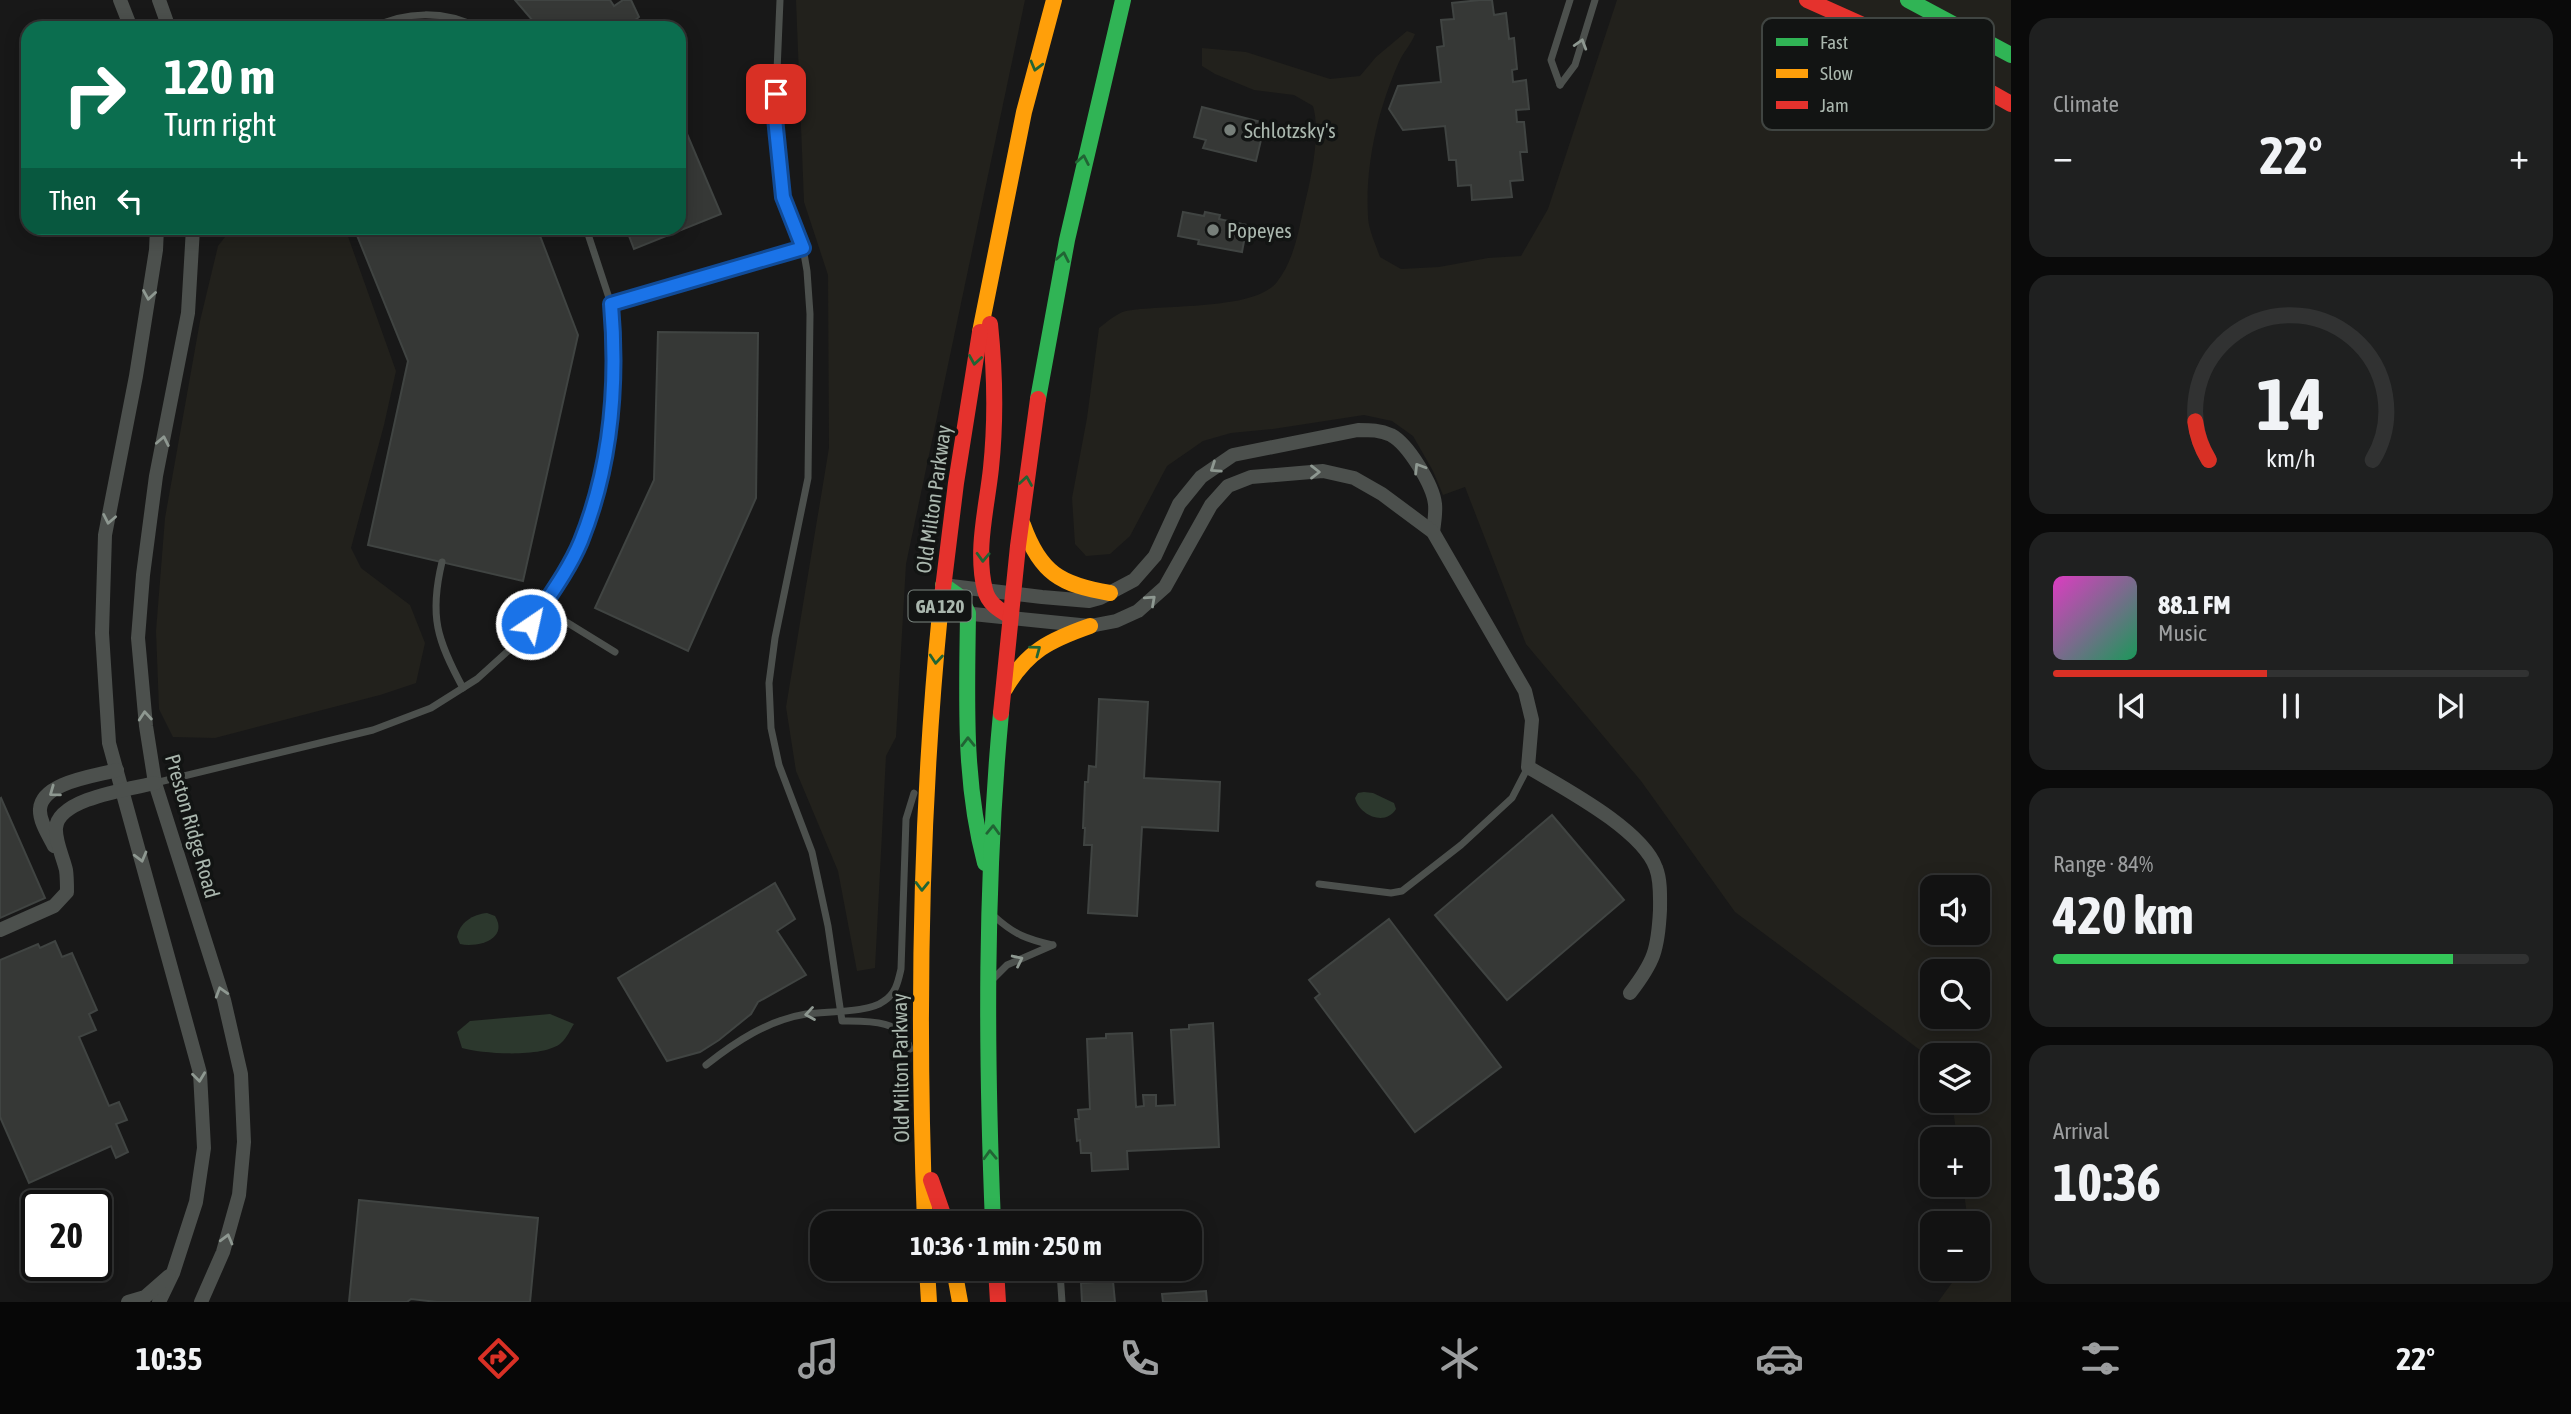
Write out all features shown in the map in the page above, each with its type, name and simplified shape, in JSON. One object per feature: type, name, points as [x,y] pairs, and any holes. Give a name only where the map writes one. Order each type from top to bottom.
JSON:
[{"type":"main road","name":"Old Milton Parkway","points":[[924,1211],[920,1091],[923,854],[939,611],[986,294],[1026,104],[1054,0]]},
{"type":"main road","points":[[993,1211],[989,1122],[991,881],[995,774],[1012,593],[1021,517],[1058,285],[1086,146],[1123,0]]},
{"type":"main road","points":[[1807,0],[1847,18]]},
{"type":"main road","points":[[1908,0],[1942,18]]},
{"type":"main road","points":[[1994,46],[2011,55]]},
{"type":"main road","points":[[1994,94],[2011,104]]},
{"type":"main road","points":[[986,294],[995,360],[993,451],[983,554],[985,589],[993,605],[1010,617]]},
{"type":"main road","points":[[1021,517],[1034,554],[1044,568],[1069,584],[1110,593]]},
{"type":"main road","points":[[943,585],[960,597],[968,613],[967,749],[975,831],[991,881]]},
{"type":"main road","points":[[1001,697],[1030,653],[1051,640],[1090,626]]},
{"type":"main road","points":[[922,1155],[942,1211]]},
{"type":"main road","points":[[928,1281],[929,1302]]},
{"type":"main road","points":[[956,1281],[960,1302]]},
{"type":"main road","points":[[997,1281],[998,1302]]},
{"type":"street","points":[[120,0],[128,21]]},
{"type":"street","points":[[159,0],[166,21]]},
{"type":"street","points":[[157,235],[136,376],[105,535],[102,633],[109,743],[200,1073],[204,1148],[197,1202],[173,1273],[159,1302]]},
{"type":"street","name":"Preston Ridge Road","points":[[193,235],[188,313],[156,476],[138,638],[146,726],[155,783],[224,1000],[241,1074],[244,1142],[239,1195],[223,1252],[201,1302]]},
{"type":"street","points":[[943,585],[1089,601],[1134,580],[1155,556],[1179,504],[1201,477],[1233,456],[1358,430],[1377,429],[1394,436],[1409,451],[1424,475],[1435,503],[1433,532]]},
{"type":"street","points":[[939,611],[1090,626],[1116,621],[1127,617],[1155,598],[1165,587],[1211,505],[1228,486],[1251,477],[1323,471],[1354,478],[1382,494],[1433,532],[1525,691],[1531,720],[1528,767],[1621,827],[1644,846],[1656,868],[1660,895],[1657,951],[1648,970],[1630,993]]},
{"type":"street","points":[[66,873],[41,817],[42,802],[51,790],[117,770]]},
{"type":"street","points":[[0,930],[54,905],[67,892],[66,873],[55,831],[60,816],[74,804],[155,783]]},
{"type":"street","points":[[128,1302],[145,1297],[173,1273]]},
{"type":"lane","points":[[780,0],[775,118],[783,197],[803,248],[807,271],[810,314],[808,478],[775,638],[769,683],[771,728],[779,765],[812,852],[828,926],[842,1021],[886,1024],[900,1030],[909,1043],[920,1091]]},
{"type":"lane","points":[[1570,0],[1551,60],[1560,85],[1575,65],[1595,0]]},
{"type":"lane","points":[[392,21],[430,14],[465,21]]},
{"type":"lane","points":[[155,783],[373,730],[431,708],[477,680],[519,641],[580,543],[604,472],[614,391],[611,304],[588,235]]},
{"type":"lane","points":[[611,304],[803,248]]},
{"type":"lane","points":[[442,562],[436,593],[436,623],[443,649],[463,688]]},
{"type":"lane","points":[[542,607],[615,652]]},
{"type":"lane","points":[[706,1065],[734,1043],[763,1028],[803,1014],[868,1009],[883,1002],[896,990],[901,969],[906,819],[928,749]]},
{"type":"lane","points":[[1319,884],[1391,893],[1402,891],[1461,845],[1512,798],[1528,767]]},
{"type":"lane","points":[[989,983],[1007,965],[1053,945],[1013,933],[991,912]]},
{"type":"lane","points":[[1061,1281],[1062,1302]]},
{"type":"shaded area","points":[[796,0],[1025,0],[906,564],[896,737],[886,756],[875,968],[857,971],[838,871],[796,771],[786,707],[829,448],[828,275],[804,202]]},
{"type":"shaded area","points":[[1617,0],[2011,0],[2011,1302],[1938,1302],[1953,1281],[1990,1281],[1990,1211],[1966,1211],[1965,1197],[1990,1197],[1990,1127],[1955,1127],[1954,1113],[1990,1113],[1990,1043],[1920,1043],[1920,1050],[1735,912],[1641,781],[1526,644],[1465,487],[1443,495],[1413,436],[1392,421],[1364,415],[1231,433],[1203,441],[1167,466],[1130,536],[1110,554],[1086,556],[1075,544],[1072,498],[1087,418],[1099,328],[1126,311],[1229,302],[1265,291],[1283,274],[1297,236],[1314,156],[1316,129],[1313,106],[1294,95],[1254,90],[1215,74],[1202,66],[1202,48],[1246,52],[1330,79],[1360,76],[1376,57],[1407,31],[1415,34],[1392,80],[1374,138],[1368,197],[1372,237],[1380,257],[1401,269],[1439,267],[1488,258],[1521,256],[1548,209]]},
{"type":"shaded area","points":[[227,235],[347,235],[396,371],[351,548],[361,568],[410,605],[425,643],[416,683],[215,738],[173,737],[159,709],[156,631],[165,518],[200,321],[218,246]]},
{"type":"shaded area","points":[[1358,793],[1373,793],[1394,803],[1396,809],[1386,817],[1367,814],[1355,798]]},
{"type":"shaded area","points":[[487,913],[495,916],[498,924],[495,936],[475,945],[460,944],[458,932],[464,924],[472,917]]},
{"type":"shaded area","points":[[550,1014],[574,1024],[561,1043],[541,1051],[498,1053],[462,1048],[457,1032],[470,1021]]},
{"type":"building","points":[[515,0],[610,0],[614,6],[623,0],[631,0],[639,17],[634,21],[533,21]]},
{"type":"building","points":[[1492,0],[1494,15],[1506,13],[1509,39],[1514,38],[1517,69],[1512,70],[1513,82],[1526,80],[1529,109],[1516,110],[1517,122],[1524,122],[1527,152],[1520,152],[1523,180],[1510,181],[1512,197],[1472,200],[1471,185],[1458,186],[1456,160],[1449,160],[1445,126],[1403,130],[1389,109],[1398,86],[1441,82],[1437,47],[1444,46],[1441,20],[1454,19],[1452,3]]},
{"type":"building","name":"Schlotzsky's","points":[[1202,107],[1265,123],[1256,161],[1203,148],[1206,140],[1194,137]]},
{"type":"building","points":[[686,132],[721,214],[686,228]]},
{"type":"building","name":"Popeyes","points":[[1183,212],[1204,216],[1205,212],[1220,215],[1219,219],[1247,225],[1242,252],[1198,244],[1199,240],[1178,236]]},
{"type":"building","points":[[357,235],[540,235],[578,335],[523,581],[368,545],[408,361]]},
{"type":"building","points":[[629,235],[669,235],[634,249]]},
{"type":"building","points":[[658,332],[758,333],[756,498],[688,651],[595,608],[654,480]]},
{"type":"building","points":[[1099,699],[1148,702],[1144,778],[1220,782],[1218,831],[1142,827],[1137,916],[1088,913],[1092,845],[1084,845],[1085,782],[1088,782],[1089,766],[1096,767]]},
{"type":"building","points":[[0,799],[45,898],[0,918]]},
{"type":"building","points":[[1552,815],[1624,900],[1507,1000],[1435,915]]},
{"type":"building","points":[[775,883],[795,919],[777,931],[806,975],[758,1002],[751,1014],[700,1052],[667,1061],[618,978]]},
{"type":"building","points":[[1389,919],[1501,1067],[1415,1132],[1315,998],[1320,994],[1309,980]]},
{"type":"building","points":[[55,941],[62,957],[72,953],[97,1010],[89,1014],[96,1030],[79,1037],[109,1106],[119,1102],[127,1120],[116,1124],[128,1152],[116,1158],[111,1146],[29,1183],[0,1117],[0,960],[38,944],[40,948]]},
{"type":"building","points":[[1213,1023],[1219,1147],[1127,1151],[1128,1169],[1092,1171],[1091,1153],[1081,1153],[1080,1140],[1077,1141],[1075,1119],[1079,1119],[1078,1110],[1090,1109],[1087,1039],[1106,1038],[1106,1034],[1132,1033],[1136,1107],[1144,1106],[1143,1095],[1156,1095],[1156,1106],[1175,1105],[1171,1030]]},
{"type":"building","points":[[359,1200],[538,1218],[530,1302],[437,1302],[411,1299],[407,1302],[349,1302]]},
{"type":"building","points":[[1113,1281],[1115,1302],[1082,1302],[1081,1283]]},
{"type":"building","points":[[1206,1291],[1207,1302],[1163,1302],[1162,1294]]},
{"type":"traffic: fast","points":[[1038,399],[1067,240],[1123,0]]},
{"type":"traffic: fast","points":[[1908,0],[1942,18]]},
{"type":"traffic: fast","points":[[1994,46],[2011,55]]},
{"type":"traffic: fast","points":[[943,585],[960,597],[968,613],[967,708],[970,770],[985,863]]},
{"type":"traffic: fast","points":[[993,1211],[988,968],[992,840],[1001,713]]},
{"type":"traffic: slow","points":[[980,332],[1024,112],[1054,0]]},
{"type":"traffic: slow","points":[[1023,525],[1037,555],[1055,574],[1078,586],[1110,593]]},
{"type":"traffic: slow","points":[[925,1211],[921,1070],[922,918],[928,765],[940,613]]},
{"type":"traffic: slow","points":[[1005,689],[1031,656],[1051,642],[1090,626]]},
{"type":"traffic: slow","points":[[928,1281],[929,1302]]},
{"type":"traffic: slow","points":[[956,1281],[960,1302]]},
{"type":"traffic: jam","points":[[1807,0],[1847,18]]},
{"type":"traffic: jam","points":[[1994,94],[2011,104]]},
{"type":"traffic: jam","points":[[990,324],[994,432],[983,529],[982,575],[986,595],[994,606],[1010,616]]},
{"type":"traffic: jam","points":[[940,613],[956,483],[980,332]]},
{"type":"traffic: jam","points":[[1001,713],[1018,546],[1038,399]]},
{"type":"traffic: jam","points":[[931,1180],[942,1211]]},
{"type":"traffic: jam","points":[[997,1281],[998,1302]]},
{"type":"place","name":"Schlotzsky's","points":[[1230,130]]},
{"type":"place","name":"Popeyes","points":[[1213,230]]},
{"type":"route","points":[[531,624],[580,543],[604,472],[614,391],[611,304],[803,248],[783,197],[775,118],[776,94]]}]
